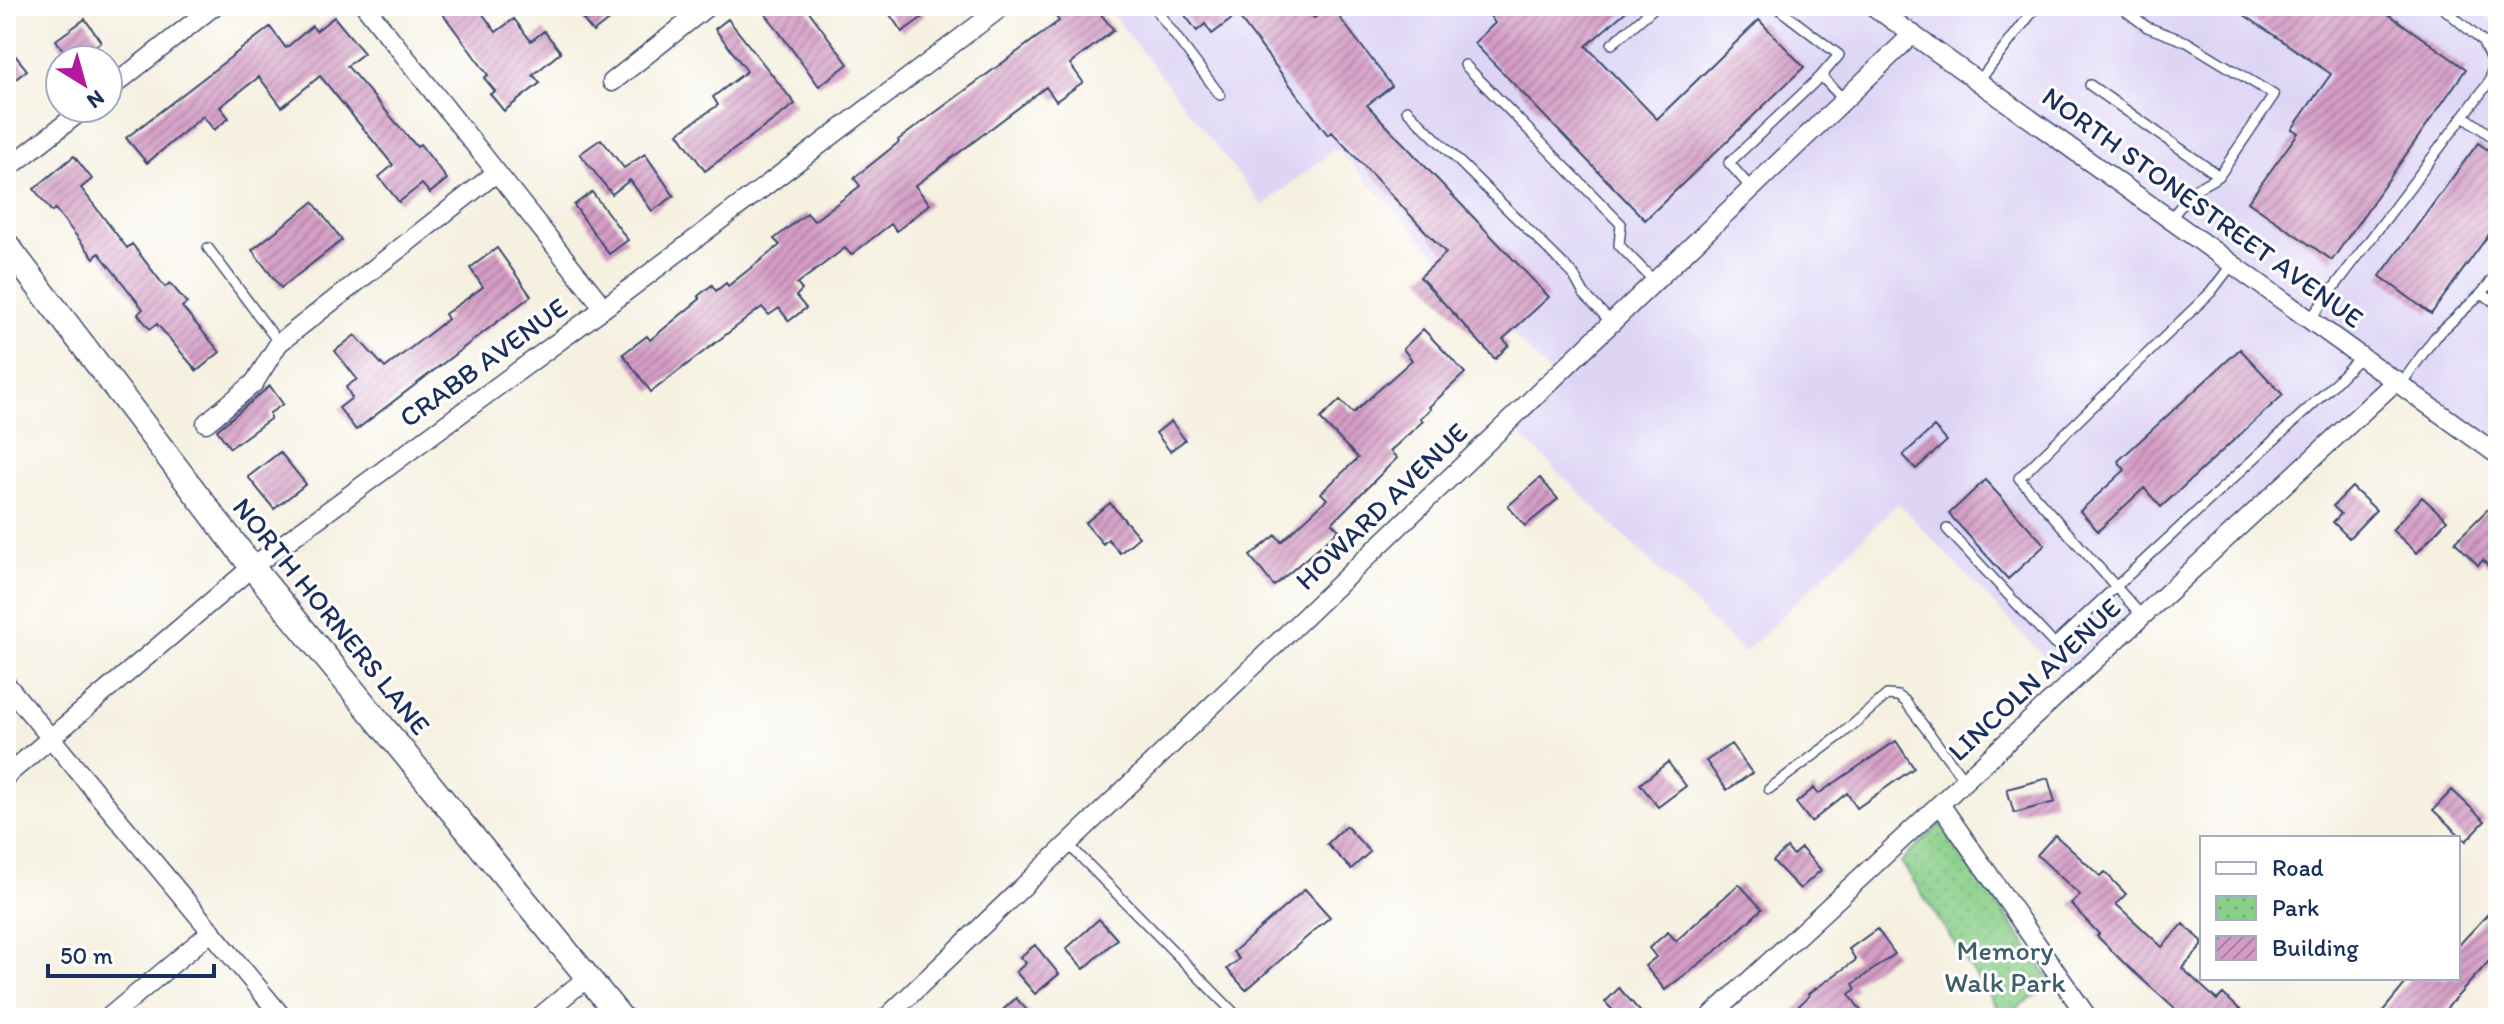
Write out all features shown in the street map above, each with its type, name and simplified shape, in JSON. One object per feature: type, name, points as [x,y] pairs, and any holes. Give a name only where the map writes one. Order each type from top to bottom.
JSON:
[{"type":"street","points":[[124,77],[214,6]]},
{"type":"street","points":[[365,6],[604,308]]},
{"type":"street","points":[[612,82],[708,6]]},
{"type":"street","name":"NORTH STONESTREET AVENUE","points":[[1873,6],[2498,455]]},
{"type":"street","name":"CRABB AVENUE","points":[[6,776],[252,567],[604,308],[992,9]]},
{"type":"street","name":"HOWARD AVENUE","points":[[886,1018],[1913,34]]},
{"type":"street","points":[[6,170],[65,124]]},
{"type":"street","points":[[206,423],[254,383],[279,343],[496,173]]},
{"type":"street","name":"NORTH HORNERS LANE","points":[[6,244],[252,567],[621,1018]]},
{"type":"street","name":"LINCOLN AVENUE","points":[[1709,1018],[2399,382]]},
{"type":"street","points":[[6,684],[283,1018]]},
{"type":"street","points":[[1940,804],[2088,1018]]},
{"type":"street","points":[[108,1018],[212,931]]},
{"type":"street","points":[[538,1018],[588,977]]},
{"type":"lane","points":[[1153,6],[1220,95]]},
{"type":"lane","points":[[1612,44],[1656,6]]},
{"type":"lane","points":[[1979,81],[2037,6]]},
{"type":"lane","points":[[2119,6],[2147,27],[2187,42],[2274,95],[2219,176],[2194,190],[2171,218]]},
{"type":"lane","points":[[2311,318],[2490,81],[2496,65],[2482,41],[2441,6]]},
{"type":"lane","points":[[1752,189],[1729,163],[1839,55],[1779,9]]},
{"type":"lane","points":[[1465,65],[1621,224],[1619,245],[1655,282]]},
{"type":"lane","points":[[1821,76],[1844,100]]},
{"type":"lane","points":[[2090,85],[2219,176]]},
{"type":"lane","points":[[1407,110],[1573,274],[1584,294],[1612,323]]},
{"type":"lane","points":[[2464,116],[2498,141]]},
{"type":"lane","points":[[208,248],[279,343]]},
{"type":"lane","points":[[2142,616],[2019,478],[2211,292],[2233,263]]},
{"type":"lane","points":[[2399,382],[2435,337],[2482,293],[2498,272]]},
{"type":"lane","points":[[2482,293],[2498,305]]},
{"type":"lane","points":[[1947,529],[2054,644],[2362,355]]},
{"type":"lane","points":[[1769,789],[1841,735],[1887,695],[1898,696],[1905,701],[1965,781]]},
{"type":"lane","points":[[1069,845],[1239,1018]]},
{"type":"shaded area","points":[[1106,6],[2470,6],[2498,27],[2498,455],[2397,381],[2070,684],[1898,503],[1744,653],[1508,423],[1554,378],[1336,148],[1263,206]]},
{"type":"green space","name":"Memory Walk Park","points":[[1941,823],[2053,983],[2003,1017],[1901,862]]},
{"type":"building","points":[[437,6],[477,6],[496,32],[514,19],[531,41],[544,31],[561,52],[533,75],[540,83],[504,111],[490,94],[495,91],[484,78],[488,75]]},
{"type":"building","points":[[572,6],[626,6],[593,32]]},
{"type":"building","points":[[760,6],[805,6],[848,64],[819,86]]},
{"type":"building","points":[[884,6],[917,6],[924,16],[902,32]]},
{"type":"building","points":[[1066,6],[1094,6],[1114,30],[1070,64],[1083,82],[1056,101],[1046,87],[915,186],[930,204],[897,231],[891,224],[851,255],[845,248],[797,284],[802,290],[796,296],[806,308],[789,321],[779,308],[769,315],[762,307],[651,392],[623,354],[647,336],[650,340],[700,299],[698,296],[712,285],[716,291],[726,283],[728,286],[780,245],[774,239],[807,213],[814,221],[860,186],[854,178],[898,140],[1059,21],[1055,15]]},
{"type":"building","points":[[1178,6],[1305,6],[1314,18],[1331,6],[1392,86],[1367,105],[1549,297],[1503,339],[1509,345],[1495,359],[1420,277],[1446,253],[1332,132],[1328,135],[1237,15],[1212,34],[1205,24],[1197,31]]},
{"type":"building","points":[[1483,6],[1632,6],[1586,46],[1657,119],[1759,20],[1804,67],[1645,220],[1474,43],[1495,23]]},
{"type":"building","points":[[2231,6],[2392,6],[2387,13],[2466,69],[2332,260],[2248,202],[2298,133],[2292,129],[2331,74]]},
{"type":"building","points":[[334,17],[364,53],[347,66],[417,147],[420,144],[447,179],[430,193],[422,184],[399,202],[379,177],[393,165],[320,76],[282,107],[259,77],[220,107],[229,118],[214,130],[203,116],[147,163],[126,138],[270,27],[286,48],[312,26],[316,31]]},
{"type":"building","points":[[85,19],[101,42],[59,44],[56,40]]},
{"type":"building","points":[[728,19],[795,104],[705,171],[678,133],[718,105],[713,97],[747,71],[715,29]]},
{"type":"building","points":[[6,44],[27,70],[6,87]]},
{"type":"building","points":[[601,139],[624,168],[645,154],[674,196],[652,211],[630,180],[612,194],[580,154]]},
{"type":"building","points":[[2478,143],[2498,157],[2498,222],[2431,314],[2380,276]]},
{"type":"building","points":[[74,156],[92,179],[81,188],[127,248],[132,244],[165,287],[170,283],[187,303],[182,307],[220,352],[197,371],[157,324],[150,329],[138,314],[143,309],[99,253],[94,258],[55,209],[52,212],[34,189]]},
{"type":"building","points":[[592,192],[628,240],[609,254],[574,205]]},
{"type":"building","points":[[313,202],[342,240],[281,288],[252,250]]},
{"type":"building","points":[[497,248],[531,296],[356,430],[339,408],[352,398],[346,387],[357,379],[335,351],[355,335],[385,368],[448,319],[445,314],[483,287],[470,268]]},
{"type":"building","points":[[1423,329],[1465,373],[1429,407],[1431,409],[1420,418],[1423,421],[1390,451],[1397,458],[1332,523],[1339,530],[1274,586],[1250,556],[1276,535],[1281,542],[1327,499],[1321,493],[1358,458],[1320,419],[1340,400],[1353,413],[1412,360],[1403,349]]},
{"type":"building","points":[[2240,349],[2283,395],[2161,507],[2144,488],[2098,531],[2080,511],[2125,470],[2118,461]]},
{"type":"building","points":[[270,386],[283,404],[270,413],[270,419],[230,448],[217,430]]},
{"type":"building","points":[[1171,421],[1185,440],[1170,451],[1156,433]]},
{"type":"building","points":[[1934,427],[1947,441],[1916,469],[1903,455]]},
{"type":"building","points":[[280,452],[306,484],[274,509],[248,477]]},
{"type":"building","points":[[1540,478],[1558,499],[1525,526],[1508,506]]},
{"type":"building","points":[[1985,480],[2045,545],[2008,579],[1949,514]]},
{"type":"building","points":[[2352,487],[2376,510],[2349,538],[2333,522],[2341,514],[2333,506]]},
{"type":"building","points":[[2422,497],[2447,520],[2417,553],[2392,530]]},
{"type":"building","points":[[2498,499],[2498,577],[2483,560],[2478,565],[2455,542]]},
{"type":"building","points":[[1110,503],[1139,537],[1120,553],[1108,539],[1103,544],[1085,523]]},
{"type":"building","points":[[1896,741],[1914,768],[1857,808],[1847,793],[1811,822],[1796,803],[1814,788],[1818,794]]},
{"type":"building","points":[[1731,744],[1752,773],[1727,790],[1706,761]]},
{"type":"building","points":[[1668,762],[1686,786],[1658,807],[1640,784]]},
{"type":"building","points":[[2048,778],[2055,802],[2014,813],[2007,789]]},
{"type":"building","points":[[2452,790],[2485,821],[2466,841],[2433,810]]},
{"type":"building","points":[[1346,826],[1370,852],[1351,869],[1327,844]]},
{"type":"building","points":[[2055,835],[2100,876],[2105,872],[2126,894],[2116,904],[2162,947],[2183,924],[2200,939],[2200,948],[2182,968],[2217,1000],[2223,994],[2249,1018],[2185,1018],[2097,936],[2099,934],[2071,904],[2080,895],[2037,855]]},
{"type":"building","points":[[1787,848],[1793,855],[1801,848],[1821,870],[1800,889],[1773,861]]},
{"type":"building","points":[[1739,884],[1762,909],[1721,947],[1665,990],[1645,966],[1656,957],[1649,948],[1668,932],[1676,941]]},
{"type":"building","points":[[1305,889],[1330,917],[1246,990],[1227,969],[1239,959],[1233,952]]},
{"type":"building","points":[[2498,903],[2498,951],[2438,1018],[2377,1018],[2408,980],[2460,980],[2460,944]]},
{"type":"building","points":[[1099,919],[1117,939],[1084,969],[1066,949]]},
{"type":"building","points":[[1877,929],[1895,954],[1853,984],[1856,989],[1849,994],[1866,1018],[1786,1018],[1808,994],[1856,960],[1849,949]]},
{"type":"building","points":[[1035,945],[1059,974],[1035,994],[1016,972],[1026,963],[1020,957]]},
{"type":"building","points":[[1619,988],[1646,1018],[1620,1018],[1605,1002]]},
{"type":"building","points":[[1016,998],[1034,1018],[994,1018]]}]
